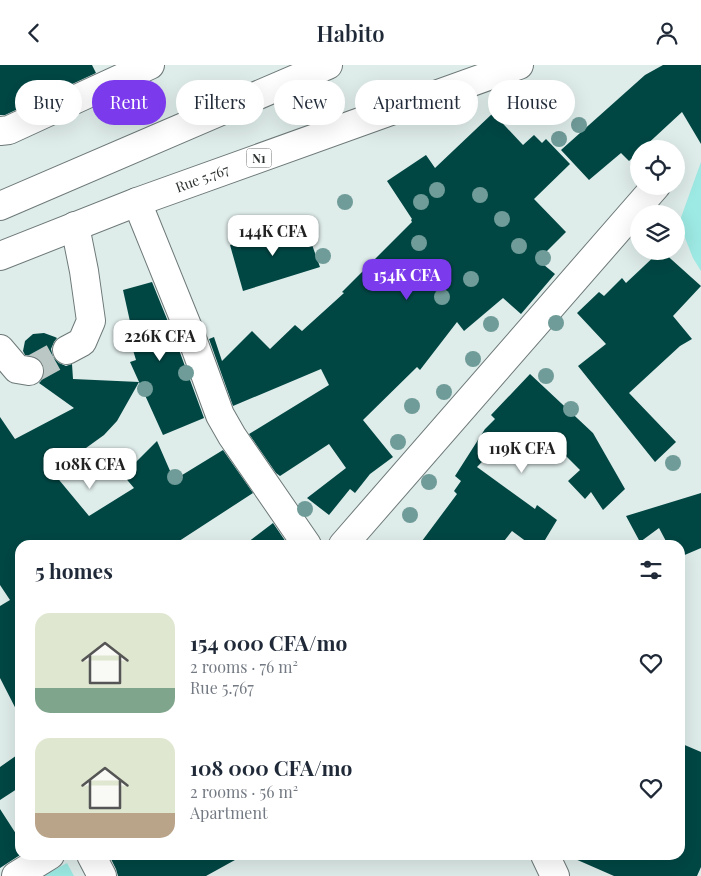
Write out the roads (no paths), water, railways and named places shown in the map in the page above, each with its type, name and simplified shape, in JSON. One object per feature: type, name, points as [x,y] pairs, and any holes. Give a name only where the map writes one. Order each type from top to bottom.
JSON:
[{"type":"main road","points":[[0,131],[9,130],[150,65]]},
{"type":"main road","points":[[0,206],[328,65]]},
{"type":"main road","name":"Rue 5.767","points":[[0,256],[137,202],[519,65]]},
{"type":"main road","points":[[347,540],[648,195]]},
{"type":"main road","points":[[137,202],[187,324],[220,415],[304,540]]},
{"type":"main road","points":[[67,350],[82,342],[91,321],[75,226]]},
{"type":"main road","points":[[0,349],[17,369],[30,371]]},
{"type":"main road","points":[[16,876],[42,860]]},
{"type":"main road","points":[[93,860],[102,876]]},
{"type":"main road","points":[[547,860],[555,876]]},
{"type":"tunnel","points":[[29,371],[67,350]]}]
